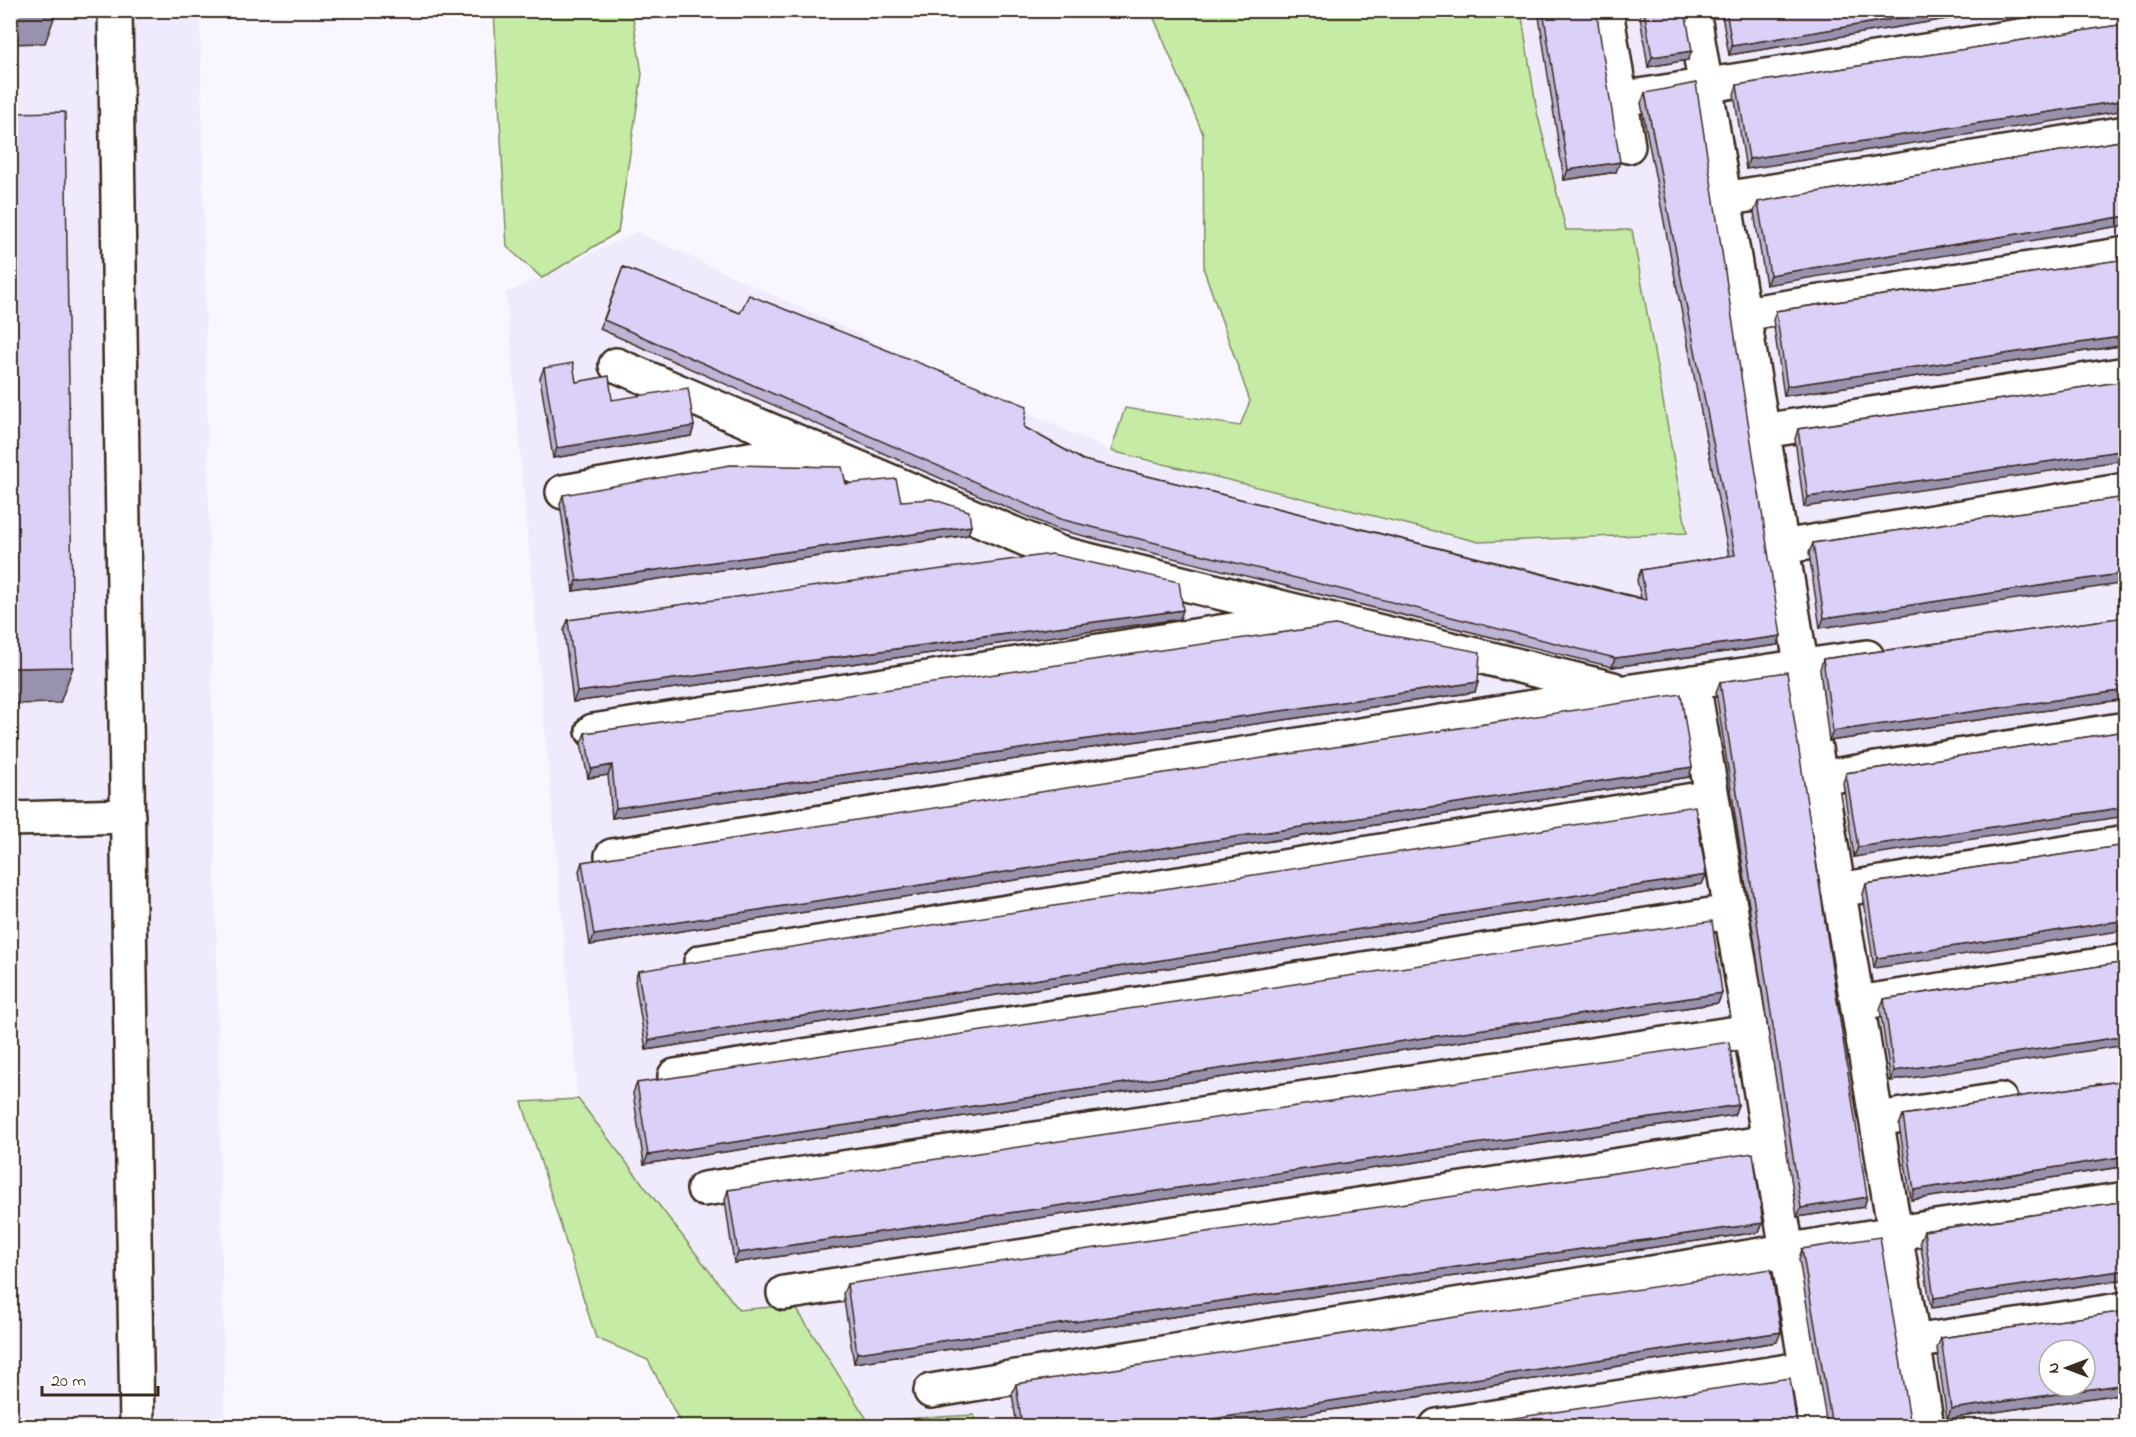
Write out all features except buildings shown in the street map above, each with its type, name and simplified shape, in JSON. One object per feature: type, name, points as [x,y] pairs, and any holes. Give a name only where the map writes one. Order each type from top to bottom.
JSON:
[{"type":"lane","points":[[115,10],[137,1426]]},
{"type":"lane","points":[[1606,10],[1628,146]]},
{"type":"lane","points":[[1693,10],[1927,1426]]},
{"type":"lane","points":[[1620,99],[2122,24]]},
{"type":"lane","points":[[1724,199],[2126,133]]},
{"type":"lane","points":[[1743,314],[2126,254]]},
{"type":"lane","points":[[616,365],[1059,553],[1626,692]]},
{"type":"lane","points":[[1762,431],[2126,374]]},
{"type":"lane","points":[[563,492],[812,448]]},
{"type":"lane","points":[[1782,547],[2126,490]]},
{"type":"lane","points":[[1001,561],[1059,553]]},
{"type":"lane","points":[[593,731],[1315,617]]},
{"type":"lane","points":[[612,856],[1626,692],[1894,653]]},
{"type":"lane","points":[[1693,682],[1816,1426]]},
{"type":"lane","points":[[1820,778],[2126,729]]},
{"type":"lane","points":[[674,966],[1712,797]]},
{"type":"lane","points":[[10,819],[128,816]]},
{"type":"lane","points":[[1838,890],[2126,843]]},
{"type":"lane","points":[[675,1076],[1730,912]]},
{"type":"lane","points":[[1858,1004],[2126,961]]},
{"type":"lane","points":[[704,1189],[1750,1031]]},
{"type":"lane","points":[[1877,1119],[2031,1095]]},
{"type":"lane","points":[[784,1293],[1769,1142]]},
{"type":"lane","points":[[931,1391],[1895,1233],[2126,1199]]},
{"type":"lane","points":[[1913,1342],[2126,1309]]},
{"type":"lane","points":[[1437,1426],[1807,1368]]},
{"type":"shaded area","points":[[10,11],[200,11],[225,1426],[11,1426]]},
{"type":"shaded area","points":[[1521,11],[2125,11],[2125,1426],[979,1426],[974,1415],[868,1421],[794,1305],[739,1311],[578,1099],[506,293],[637,232],[1111,451],[1479,542],[1686,533],[1632,230],[1566,230],[1537,112]]},
{"type":"green space","points":[[494,11],[632,11],[642,74],[618,232],[542,278],[507,247]]},
{"type":"green space","points":[[1151,11],[1521,11],[1537,112],[1566,230],[1632,230],[1687,533],[1479,542],[1111,451],[1125,408],[1240,426],[1250,401],[1204,270],[1203,134]]},
{"type":"green space","points":[[578,1099],[739,1310],[794,1305],[868,1421],[974,1415],[979,1426],[682,1426],[648,1360],[596,1338],[522,1102]]}]
